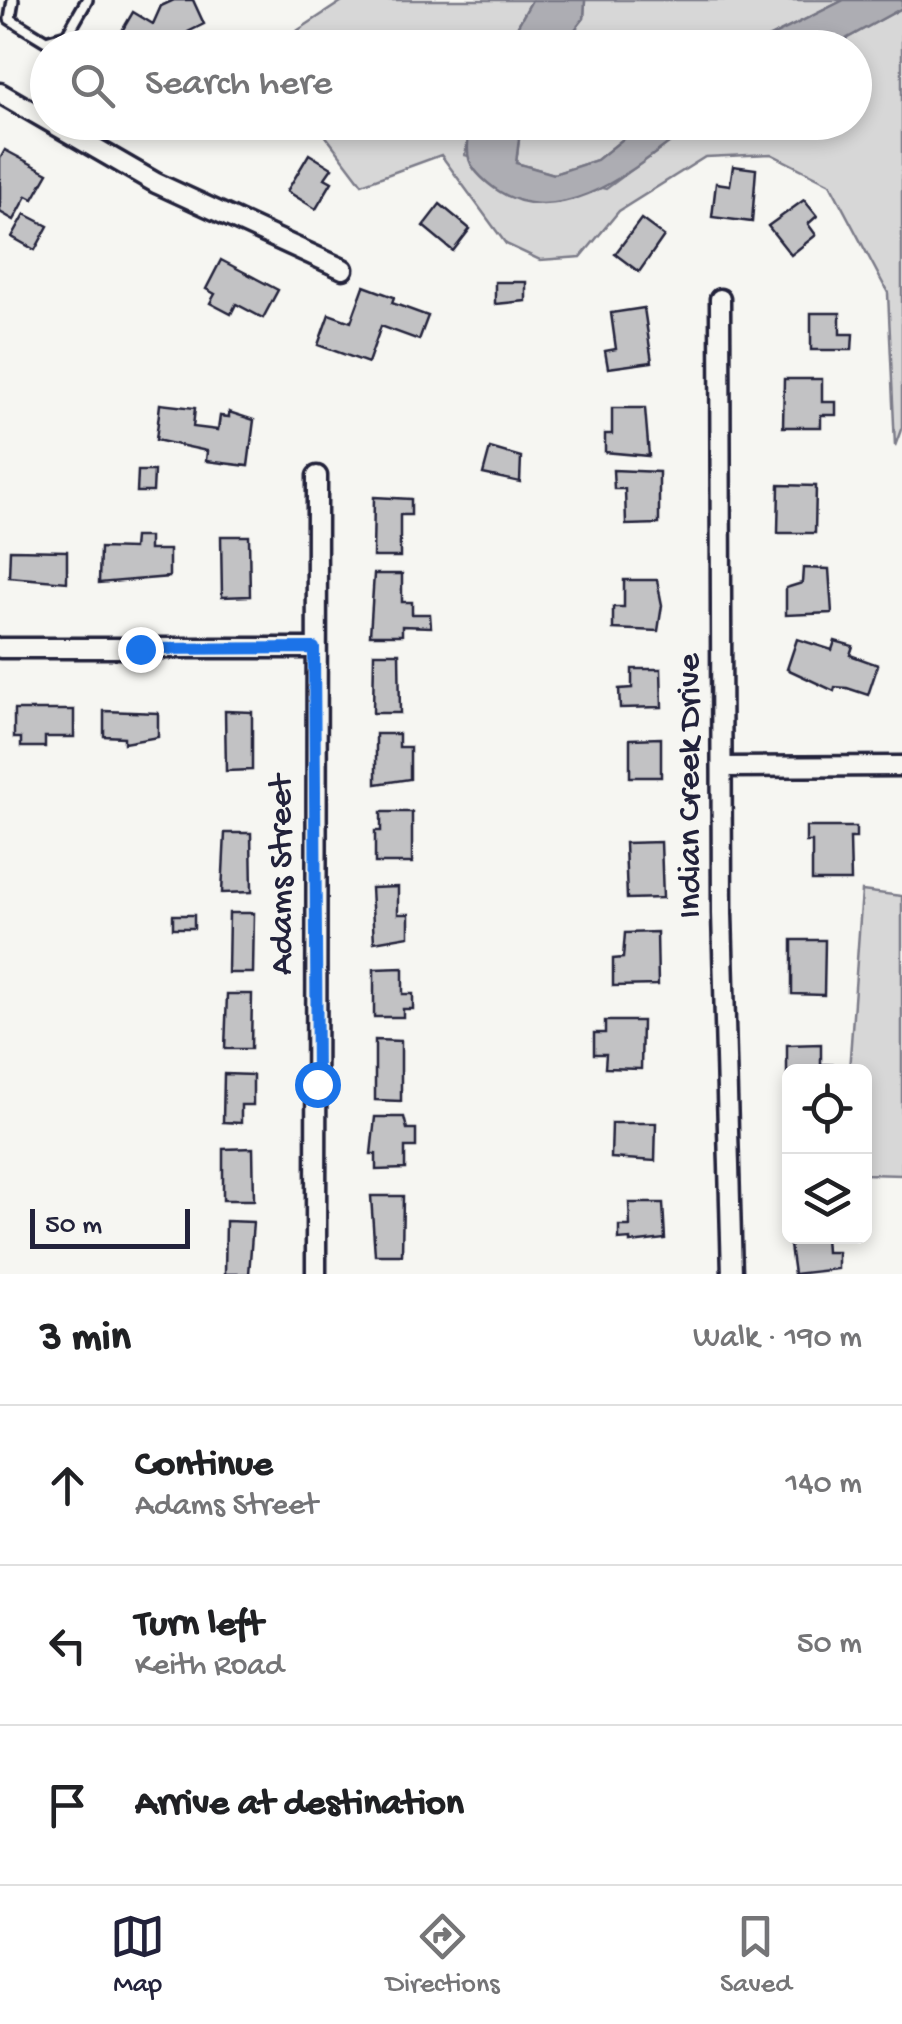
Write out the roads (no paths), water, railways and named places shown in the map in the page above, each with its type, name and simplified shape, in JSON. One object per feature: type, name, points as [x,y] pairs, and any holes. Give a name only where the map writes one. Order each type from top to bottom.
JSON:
[{"type":"street","points":[[0,94],[30,111]]},
{"type":"street","points":[[79,140],[141,176],[344,269]]},
{"type":"street","name":"Indian Creek Drive","points":[[720,299],[725,1141],[732,1274]]},
{"type":"street","name":"Adams Street","points":[[316,1274],[317,476]]},
{"type":"street","points":[[0,648],[314,648]]},
{"type":"street","points":[[722,767],[902,766]]},
{"type":"lane","points":[[13,0],[10,20],[30,32]]},
{"type":"lane","points":[[70,30],[87,0]]}]
